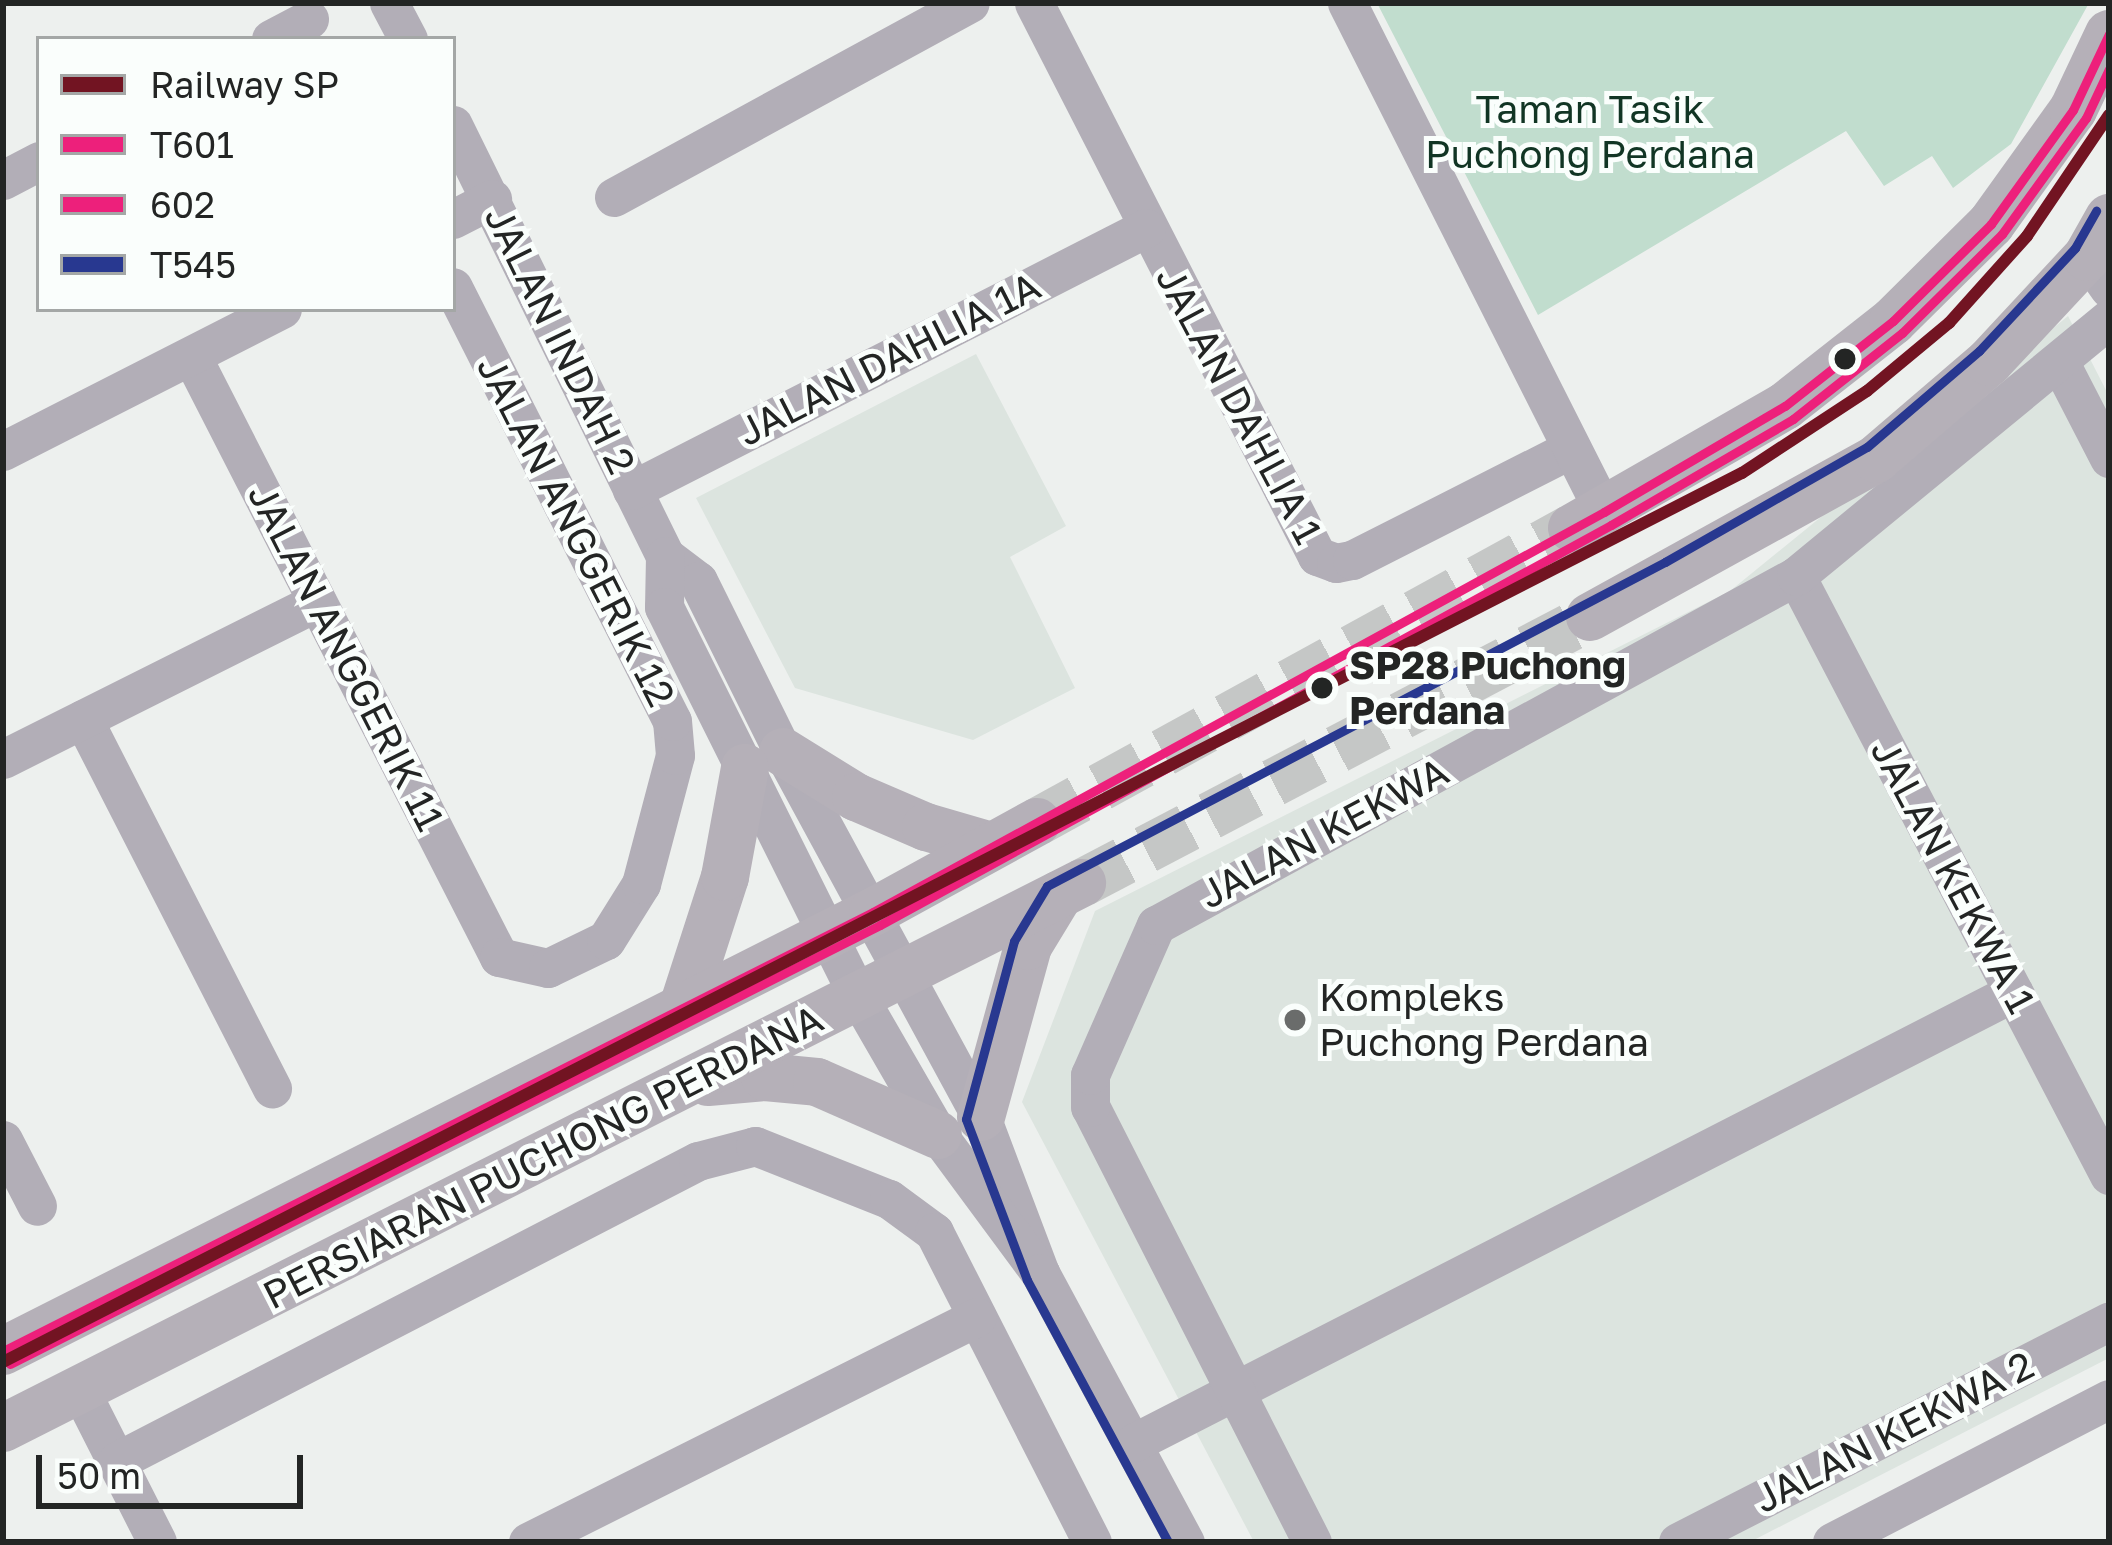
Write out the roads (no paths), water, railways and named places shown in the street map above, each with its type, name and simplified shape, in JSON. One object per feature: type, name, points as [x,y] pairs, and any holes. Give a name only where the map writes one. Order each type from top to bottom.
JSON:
[{"type":"main road","points":[[1588,520],[1785,406],[1893,321],[1991,224],[2073,110],[2109,34]]},
{"type":"main road","points":[[1590,617],[1876,459],[1989,362],[2102,254]]},
{"type":"main road","points":[[683,1007],[764,760],[926,827],[991,846]]},
{"type":"main road","name":"PERSIARAN PUCHONG PERDANA","points":[[3,1351],[873,912],[1036,822]]},
{"type":"main road","name":"PERSIARAN PUCHONG PERDANA","points":[[3,1428],[1071,889],[1028,946],[959,1126]]},
{"type":"main road","points":[[688,1084],[766,1077],[817,1082],[959,1126]]},
{"type":"street","points":[[389,3],[406,36]]},
{"type":"street","points":[[614,197],[970,3]]},
{"type":"street","name":"JALAN DAHLIA 1","points":[[1034,3],[1317,556],[1336,563],[1352,560],[1571,449]]},
{"type":"street","points":[[1346,3],[1571,449],[1588,520]]},
{"type":"street","points":[[277,36],[310,19]]},
{"type":"street","name":"JALAN INDAH 2","points":[[456,131],[665,556],[664,607],[764,760],[873,912],[905,975],[959,1126]]},
{"type":"street","points":[[3,180],[36,163]]},
{"type":"street","points":[[456,217],[492,199]]},
{"type":"street","name":"JALAN DAHLIA 1A","points":[[632,490],[1146,228]]},
{"type":"street","name":"JALAN ANGGERIK 12","points":[[456,293],[672,721],[675,754],[641,884],[606,940],[548,968],[500,957]]},
{"type":"street","points":[[3,452],[276,312]]},
{"type":"street","name":"JALAN KEKWA","points":[[1312,1542],[1090,1107],[1090,1075],[1156,925],[1796,576],[2109,319]]},
{"type":"street","name":"JALAN ANGGERIK 11","points":[[192,357],[500,957]]},
{"type":"street","points":[[2060,363],[2109,458]]},
{"type":"street","name":"JALAN KEKWA 1","points":[[1796,576],[2109,1175]]},
{"type":"street","points":[[3,759],[317,602]]},
{"type":"street","points":[[82,719],[272,1088]]},
{"type":"street","name":"JALAN INDAH 2","points":[[764,760],[828,934],[859,998],[959,1126]]},
{"type":"street","points":[[1135,1442],[2014,992]]},
{"type":"street","points":[[959,1126],[1135,1442],[1185,1542]]},
{"type":"street","points":[[3,1140],[37,1206]]},
{"type":"street","points":[[117,1461],[698,1161],[755,1146],[889,1199],[934,1232],[1092,1542]]},
{"type":"street","points":[[528,1542],[977,1317]]},
{"type":"street","name":"JALAN KEKWA 2","points":[[1678,1542],[2109,1321]]},
{"type":"street","points":[[80,1390],[157,1542]]},
{"type":"street","points":[[1832,1542],[1887,1529],[2109,1400]]},
{"type":"tunnel","points":[[1037,822],[1572,528]]},
{"type":"tunnel","points":[[1082,883],[1590,617]]},
{"type":"rail line","name":"SP","points":[[3,1362],[1742,473],[1867,391],[1949,323],[2027,236],[2109,115]]},
{"type":"place","name":"SP28 Puchong Perdana","points":[[1322,688]]},
{"type":"place","name":"Kompleks Puchong Perdana","points":[[1295,1020]]},
{"type":"park label","name":"Taman Tasik Puchong Perdana","points":[[1590,132]]}]
